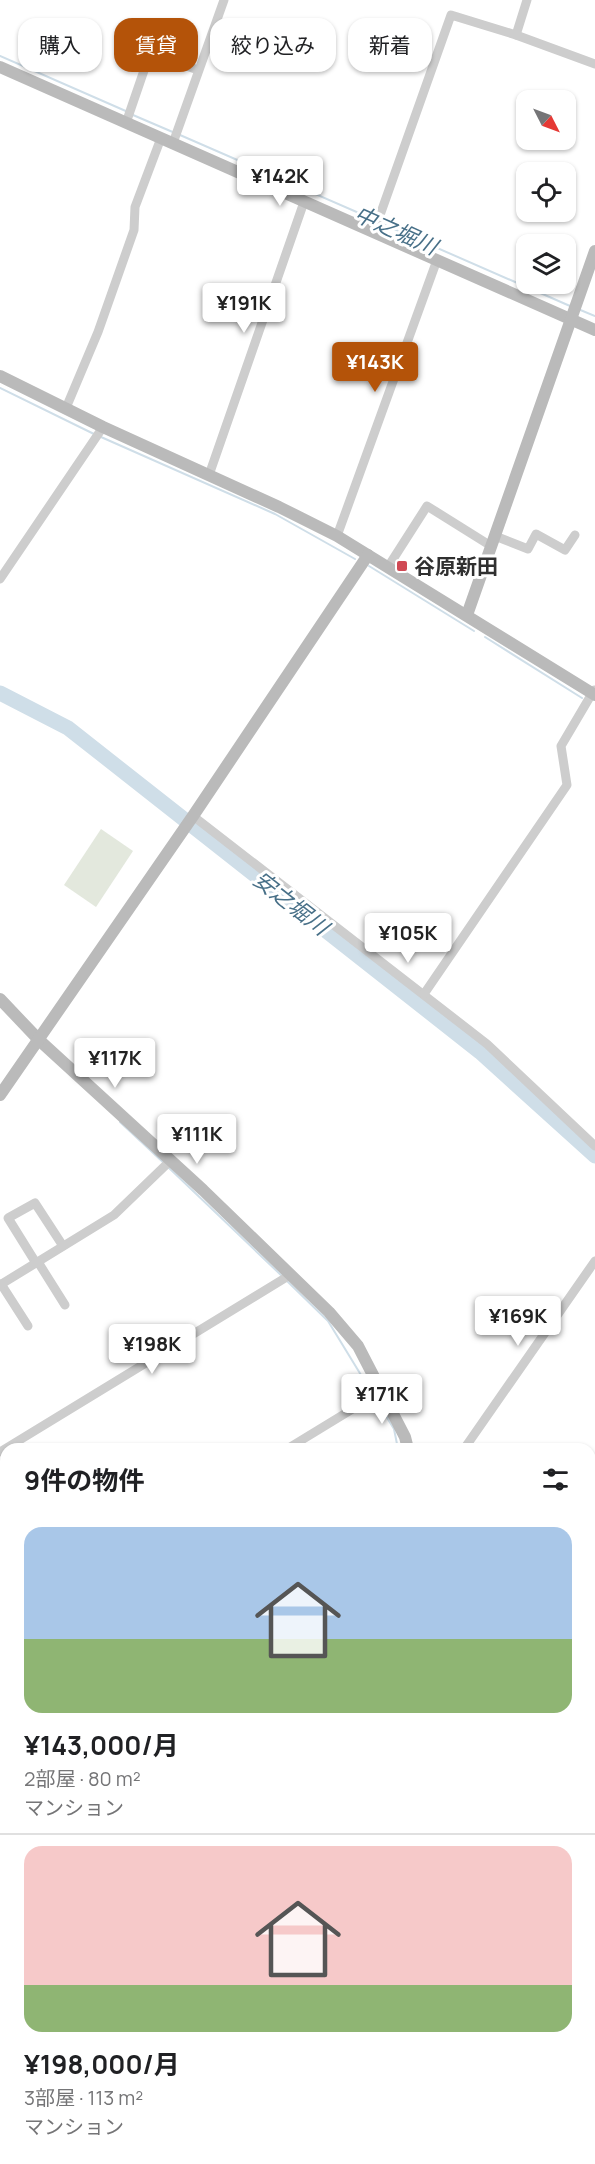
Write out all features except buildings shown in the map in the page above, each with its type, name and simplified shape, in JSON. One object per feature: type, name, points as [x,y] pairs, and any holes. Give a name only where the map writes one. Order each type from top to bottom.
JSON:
[{"type":"street","points":[[198,70],[224,0]]},
{"type":"street","points":[[516,35],[527,0]]},
{"type":"street","points":[[377,225],[451,15],[516,35],[595,64]]},
{"type":"street","points":[[0,67],[304,202],[377,225],[437,260],[595,330]]},
{"type":"street","points":[[126,123],[143,72]]},
{"type":"street","points":[[173,143],[197,72]]},
{"type":"street","points":[[66,408],[99,332],[134,230],[135,207],[160,138]]},
{"type":"street","points":[[209,475],[304,202]]},
{"type":"street","points":[[467,615],[595,251]]},
{"type":"street","points":[[337,536],[437,260]]},
{"type":"street","points":[[0,376],[66,408],[102,429],[209,475],[337,536],[594,692],[561,746],[567,785],[424,994]]},
{"type":"street","points":[[0,579],[102,429]]},
{"type":"street","points":[[388,567],[427,506],[493,541],[528,549],[536,534],[565,550],[575,535]]},
{"type":"street","points":[[0,1095],[368,555]]},
{"type":"street","points":[[192,816],[487,1044],[594,1141]]},
{"type":"street","points":[[0,999],[39,1040],[329,1312],[358,1346],[406,1443]]},
{"type":"street","points":[[2,1283],[114,1215],[170,1161]]},
{"type":"street","points":[[63,1246],[35,1203],[8,1218],[65,1305]]},
{"type":"street","points":[[468,1443],[595,1261]]},
{"type":"street","points":[[0,1272],[2,1283],[28,1326]]},
{"type":"street","points":[[15,1443],[290,1275]]},
{"type":"street","points":[[297,1443],[382,1391]]},
{"type":"shaded area","points":[[101,829],[133,851],[96,907],[64,885]]},
{"type":"waterway","name":"中之堀川","points":[[0,56],[128,112]]},
{"type":"waterway","name":"中之堀川","points":[[133,115],[175,133]]},
{"type":"waterway","name":"中之堀川","points":[[180,135],[375,220]]},
{"type":"waterway","name":"中之堀川","points":[[380,223],[570,306]]},
{"type":"waterway","name":"中之堀川","points":[[578,309],[595,316]]},
{"type":"waterway","points":[[0,388],[96,435]]},
{"type":"waterway","points":[[101,437],[275,514],[355,559]]},
{"type":"waterway","points":[[369,566],[474,631]]},
{"type":"waterway","points":[[485,637],[582,698]]},
{"type":"waterway","name":"安之堀川","points":[[0,693],[68,728],[480,1052],[595,1156]]},
{"type":"waterway","points":[[120,1122],[164,1163]]},
{"type":"waterway","points":[[168,1167],[283,1277]]},
{"type":"waterway","points":[[287,1281],[328,1321],[372,1393]]},
{"type":"waterway","points":[[375,1398],[394,1429],[397,1443]]},
{"type":"place","name":"谷原新田","points":[[402,566]]}]
